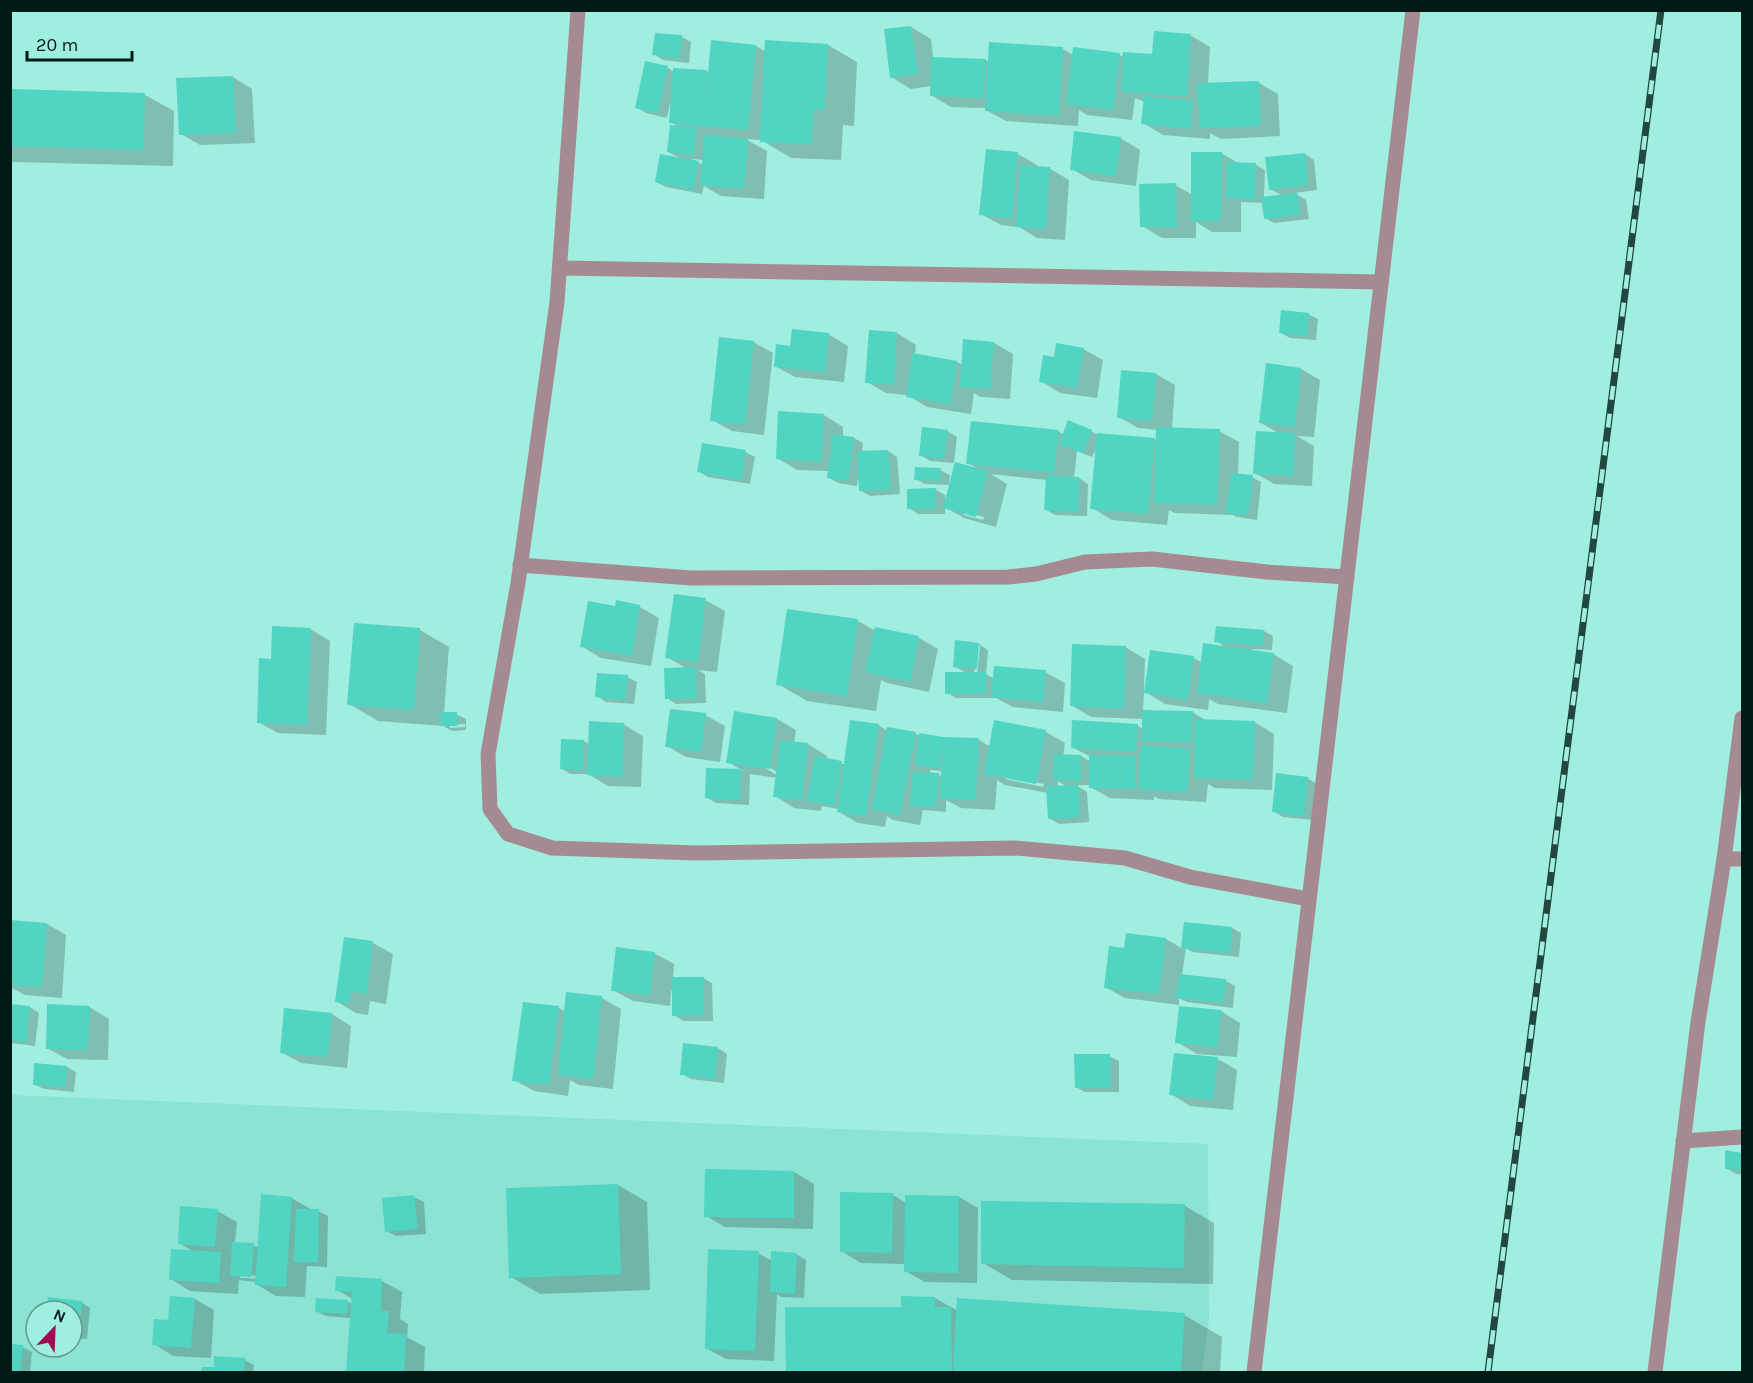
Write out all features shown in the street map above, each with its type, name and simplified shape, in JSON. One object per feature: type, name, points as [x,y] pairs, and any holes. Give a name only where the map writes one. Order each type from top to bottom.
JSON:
[{"type":"street","points":[[578,10],[557,302],[520,565],[488,754],[490,809],[508,834],[552,848],[696,853],[1015,848],[1125,858],[1190,877],[1310,898]]},
{"type":"street","points":[[1254,1372],[1413,10]]},
{"type":"street","points":[[560,268],[1382,282]]},
{"type":"street","points":[[520,565],[691,578],[1008,577],[1036,574],[1085,562],[1152,559],[1268,573],[1347,577]]},
{"type":"street","points":[[1655,1372],[1698,1022],[1724,859],[1743,718]]},
{"type":"street","points":[[1724,859],[1743,859]]},
{"type":"street","points":[[1683,1141],[1743,1137]]},
{"type":"shaded area","points":[[11,1095],[1208,1144],[1209,1319],[1202,1372],[11,1372]]},
{"type":"building","points":[[911,26],[918,74],[890,78],[884,29]]},
{"type":"building","points":[[1154,31],[1191,34],[1187,96],[1121,92],[1123,52],[1152,54]]},
{"type":"building","points":[[655,33],[682,35],[680,59],[652,55]]},
{"type":"building","points":[[711,40],[756,45],[748,130],[669,123],[673,68],[707,70],[705,106]]},
{"type":"building","points":[[765,40],[828,44],[825,110],[814,109],[812,144],[760,142]]},
{"type":"building","points":[[989,42],[1063,47],[1059,116],[985,111]]},
{"type":"building","points":[[1073,47],[1120,53],[1113,110],[1066,104]]},
{"type":"building","points":[[931,57],[986,59],[984,98],[930,96]]},
{"type":"building","points":[[645,61],[668,66],[658,113],[635,108]]},
{"type":"building","points":[[233,76],[236,133],[179,135],[176,78]]},
{"type":"building","points":[[1259,81],[1261,126],[1200,128],[1197,83]]},
{"type":"building","points":[[10,89],[145,93],[144,150],[10,146]]},
{"type":"building","points":[[1144,96],[1193,101],[1191,129],[1141,124]]},
{"type":"building","points":[[670,125],[697,127],[694,156],[667,152]]},
{"type":"building","points":[[1074,131],[1121,137],[1116,176],[1070,170]]},
{"type":"building","points":[[704,135],[748,139],[744,189],[700,185]]},
{"type":"building","points":[[986,149],[1018,152],[1012,219],[979,215]]},
{"type":"building","points":[[1191,152],[1222,152],[1221,221],[1191,221]]},
{"type":"building","points":[[1305,153],[1308,185],[1269,190],[1265,157]]},
{"type":"building","points":[[660,154],[699,161],[693,190],[655,182]]},
{"type":"building","points":[[1227,162],[1256,163],[1255,199],[1226,198]]},
{"type":"building","points":[[1020,165],[1050,167],[1046,229],[1016,227]]},
{"type":"building","points":[[1176,183],[1177,227],[1140,227],[1139,184]]},
{"type":"building","points":[[1297,193],[1300,215],[1264,219],[1261,197]]},
{"type":"building","points":[[1281,310],[1309,313],[1307,336],[1279,333]]},
{"type":"building","points":[[792,329],[829,333],[825,372],[774,367],[776,344],[790,346]]},
{"type":"building","points":[[869,330],[897,332],[894,385],[865,383]]},
{"type":"building","points":[[719,337],[754,341],[745,425],[710,421]]},
{"type":"building","points":[[963,339],[994,342],[990,389],[960,387]]},
{"type":"building","points":[[1056,343],[1084,348],[1077,388],[1039,382],[1043,355],[1054,357]]},
{"type":"building","points":[[912,353],[957,361],[951,404],[906,397]]},
{"type":"building","points":[[1266,363],[1301,368],[1295,427],[1259,423]]},
{"type":"building","points":[[1121,370],[1156,373],[1152,421],[1117,418]]},
{"type":"building","points":[[778,411],[824,414],[821,462],[776,459]]},
{"type":"building","points":[[1068,420],[1092,430],[1083,453],[1059,444]]},
{"type":"building","points":[[971,421],[1059,430],[1054,473],[966,464]]},
{"type":"building","points":[[922,427],[948,430],[944,459],[919,456]]},
{"type":"building","points":[[1156,427],[1220,429],[1217,505],[1154,503]]},
{"type":"building","points":[[1256,431],[1295,433],[1293,476],[1253,474]]},
{"type":"building","points":[[1097,433],[1155,438],[1148,514],[1090,509]]},
{"type":"building","points":[[833,434],[854,437],[848,481],[827,478]]},
{"type":"building","points":[[702,443],[746,450],[741,480],[697,472]]},
{"type":"building","points":[[888,450],[891,490],[859,491],[857,451]]},
{"type":"building","points":[[955,462],[988,471],[976,517],[943,508]]},
{"type":"building","points":[[915,467],[941,468],[940,481],[914,480]]},
{"type":"building","points":[[1231,473],[1253,475],[1248,515],[1226,513]]},
{"type":"building","points":[[1046,476],[1079,477],[1078,512],[1044,510]]},
{"type":"building","points":[[936,488],[936,509],[907,509],[907,489]]},
{"type":"building","points":[[674,594],[706,598],[698,662],[665,658]]},
{"type":"building","points":[[616,600],[640,605],[632,656],[580,647],[588,601],[615,606]]},
{"type":"building","points":[[787,609],[858,619],[847,696],[776,685]]},
{"type":"building","points":[[354,623],[420,628],[414,710],[347,705]]},
{"type":"building","points":[[272,626],[311,628],[307,725],[257,723],[259,658],[271,659]]},
{"type":"building","points":[[1216,626],[1264,630],[1263,646],[1214,642]]},
{"type":"building","points":[[875,627],[919,636],[910,682],[865,672]]},
{"type":"building","points":[[955,640],[979,643],[977,669],[953,667]]},
{"type":"building","points":[[1203,643],[1274,653],[1267,703],[1197,693]]},
{"type":"building","points":[[1072,644],[1126,646],[1124,709],[1070,706]]},
{"type":"building","points":[[1150,650],[1194,656],[1188,700],[1144,693]]},
{"type":"building","points":[[994,666],[1046,670],[1043,702],[991,697]]},
{"type":"building","points":[[696,667],[697,699],[665,699],[664,668]]},
{"type":"building","points":[[945,672],[986,672],[986,693],[945,694]]},
{"type":"building","points":[[597,673],[628,675],[625,700],[595,697]]},
{"type":"building","points":[[670,709],[706,713],[701,752],[665,747]]},
{"type":"building","points":[[1142,710],[1193,711],[1192,742],[1142,741]]},
{"type":"building","points":[[734,711],[777,718],[770,769],[726,763]]},
{"type":"building","points":[[440,712],[457,712],[457,726],[441,726]]},
{"type":"building","points":[[1195,719],[1255,721],[1253,780],[1194,778]]},
{"type":"building","points":[[850,720],[879,724],[866,816],[837,812]]},
{"type":"building","points":[[994,720],[1046,730],[1036,784],[984,774]]},
{"type":"building","points":[[1072,720],[1138,724],[1136,752],[1071,748]]},
{"type":"building","points":[[589,721],[624,723],[622,777],[587,775]]},
{"type":"building","points":[[887,727],[916,732],[900,815],[872,809]]},
{"type":"building","points":[[919,733],[943,737],[979,738],[976,800],[940,798],[942,742],[939,768],[915,765]]},
{"type":"building","points":[[561,739],[584,740],[583,770],[560,769]]},
{"type":"building","points":[[780,740],[808,743],[802,800],[773,797]]},
{"type":"building","points":[[1141,745],[1190,749],[1187,792],[1138,789]]},
{"type":"building","points":[[1054,754],[1081,755],[1081,781],[1053,780]]},
{"type":"building","points":[[1089,755],[1135,756],[1135,789],[1089,788]]},
{"type":"building","points":[[815,756],[842,761],[834,806],[807,801]]},
{"type":"building","points":[[706,768],[741,769],[740,800],[705,798]]},
{"type":"building","points":[[913,772],[939,773],[936,807],[910,806]]},
{"type":"building","points":[[1276,773],[1308,777],[1304,816],[1272,812]]},
{"type":"building","points":[[1078,785],[1080,817],[1048,819],[1046,786]]},
{"type":"building","points":[[10,920],[47,923],[42,987],[10,985]]},
{"type":"building","points":[[1184,922],[1232,927],[1230,953],[1181,948]]},
{"type":"building","points":[[1126,933],[1166,938],[1159,994],[1104,988],[1109,946],[1124,948]]},
{"type":"building","points":[[344,937],[373,941],[367,994],[351,991],[349,1004],[335,1002]]},
{"type":"building","points":[[616,947],[655,952],[650,995],[611,991]]},
{"type":"building","points":[[1179,974],[1226,979],[1224,1003],[1176,998]]},
{"type":"building","points":[[672,977],[704,977],[704,1016],[672,1016]]},
{"type":"building","points":[[566,992],[602,996],[593,1079],[558,1075]]},
{"type":"building","points":[[523,1002],[559,1006],[549,1085],[512,1081]]},
{"type":"building","points":[[10,1004],[30,1006],[26,1042],[10,1040]]},
{"type":"building","points":[[47,1004],[90,1006],[88,1050],[46,1049]]},
{"type":"building","points":[[1179,1006],[1221,1010],[1218,1047],[1175,1043]]},
{"type":"building","points":[[284,1008],[332,1013],[328,1057],[280,1053]]},
{"type":"building","points":[[683,1043],[718,1047],[715,1079],[680,1075]]},
{"type":"building","points":[[1174,1053],[1218,1057],[1213,1100],[1169,1095]]},
{"type":"building","points":[[1074,1054],[1110,1054],[1110,1088],[1075,1088]]},
{"type":"building","points":[[34,1063],[67,1066],[65,1087],[33,1085]]},
{"type":"building","points":[[1725,1150],[1742,1153],[1742,1170],[1725,1169]]},
{"type":"building","points":[[705,1169],[794,1171],[794,1218],[704,1217]]},
{"type":"building","points":[[618,1184],[621,1274],[509,1278],[506,1188]]},
{"type":"building","points":[[840,1192],[893,1193],[892,1253],[840,1252]]},
{"type":"building","points":[[261,1194],[292,1197],[286,1287],[255,1285]]},
{"type":"building","points":[[414,1195],[418,1229],[385,1232],[382,1198]]},
{"type":"building","points":[[905,1195],[959,1196],[958,1273],[904,1272]]},
{"type":"building","points":[[981,1201],[1185,1204],[1184,1268],[981,1264]]},
{"type":"building","points":[[180,1206],[218,1209],[215,1247],[178,1244]]},
{"type":"building","points":[[296,1209],[319,1209],[318,1262],[294,1262]]},
{"type":"building","points":[[232,1242],[254,1243],[251,1277],[230,1276]]},
{"type":"building","points":[[171,1249],[221,1252],[219,1283],[169,1280]]},
{"type":"building","points":[[708,1249],[759,1251],[755,1351],[705,1349]]},
{"type":"building","points":[[771,1251],[797,1253],[795,1294],[770,1292]]},
{"type":"building","points":[[336,1276],[382,1279],[381,1311],[389,1311],[387,1333],[406,1334],[404,1372],[346,1372],[352,1292],[335,1291]]},
{"type":"building","points":[[170,1296],[195,1298],[191,1348],[152,1345],[154,1319],[168,1320]]},
{"type":"building","points":[[901,1296],[935,1297],[935,1307],[951,1307],[952,1371],[786,1371],[785,1307],[901,1307]]},
{"type":"building","points":[[316,1298],[348,1300],[347,1314],[315,1312]]},
{"type":"building","points":[[957,1298],[1185,1313],[1181,1372],[953,1371]]},
{"type":"building","points":[[10,1344],[23,1345],[20,1372],[10,1372]]},
{"type":"building","points":[[214,1356],[245,1358],[244,1372],[201,1372],[202,1367],[214,1367]]},
{"type":"railway","points":[[1488,1372],[1661,10]]}]
